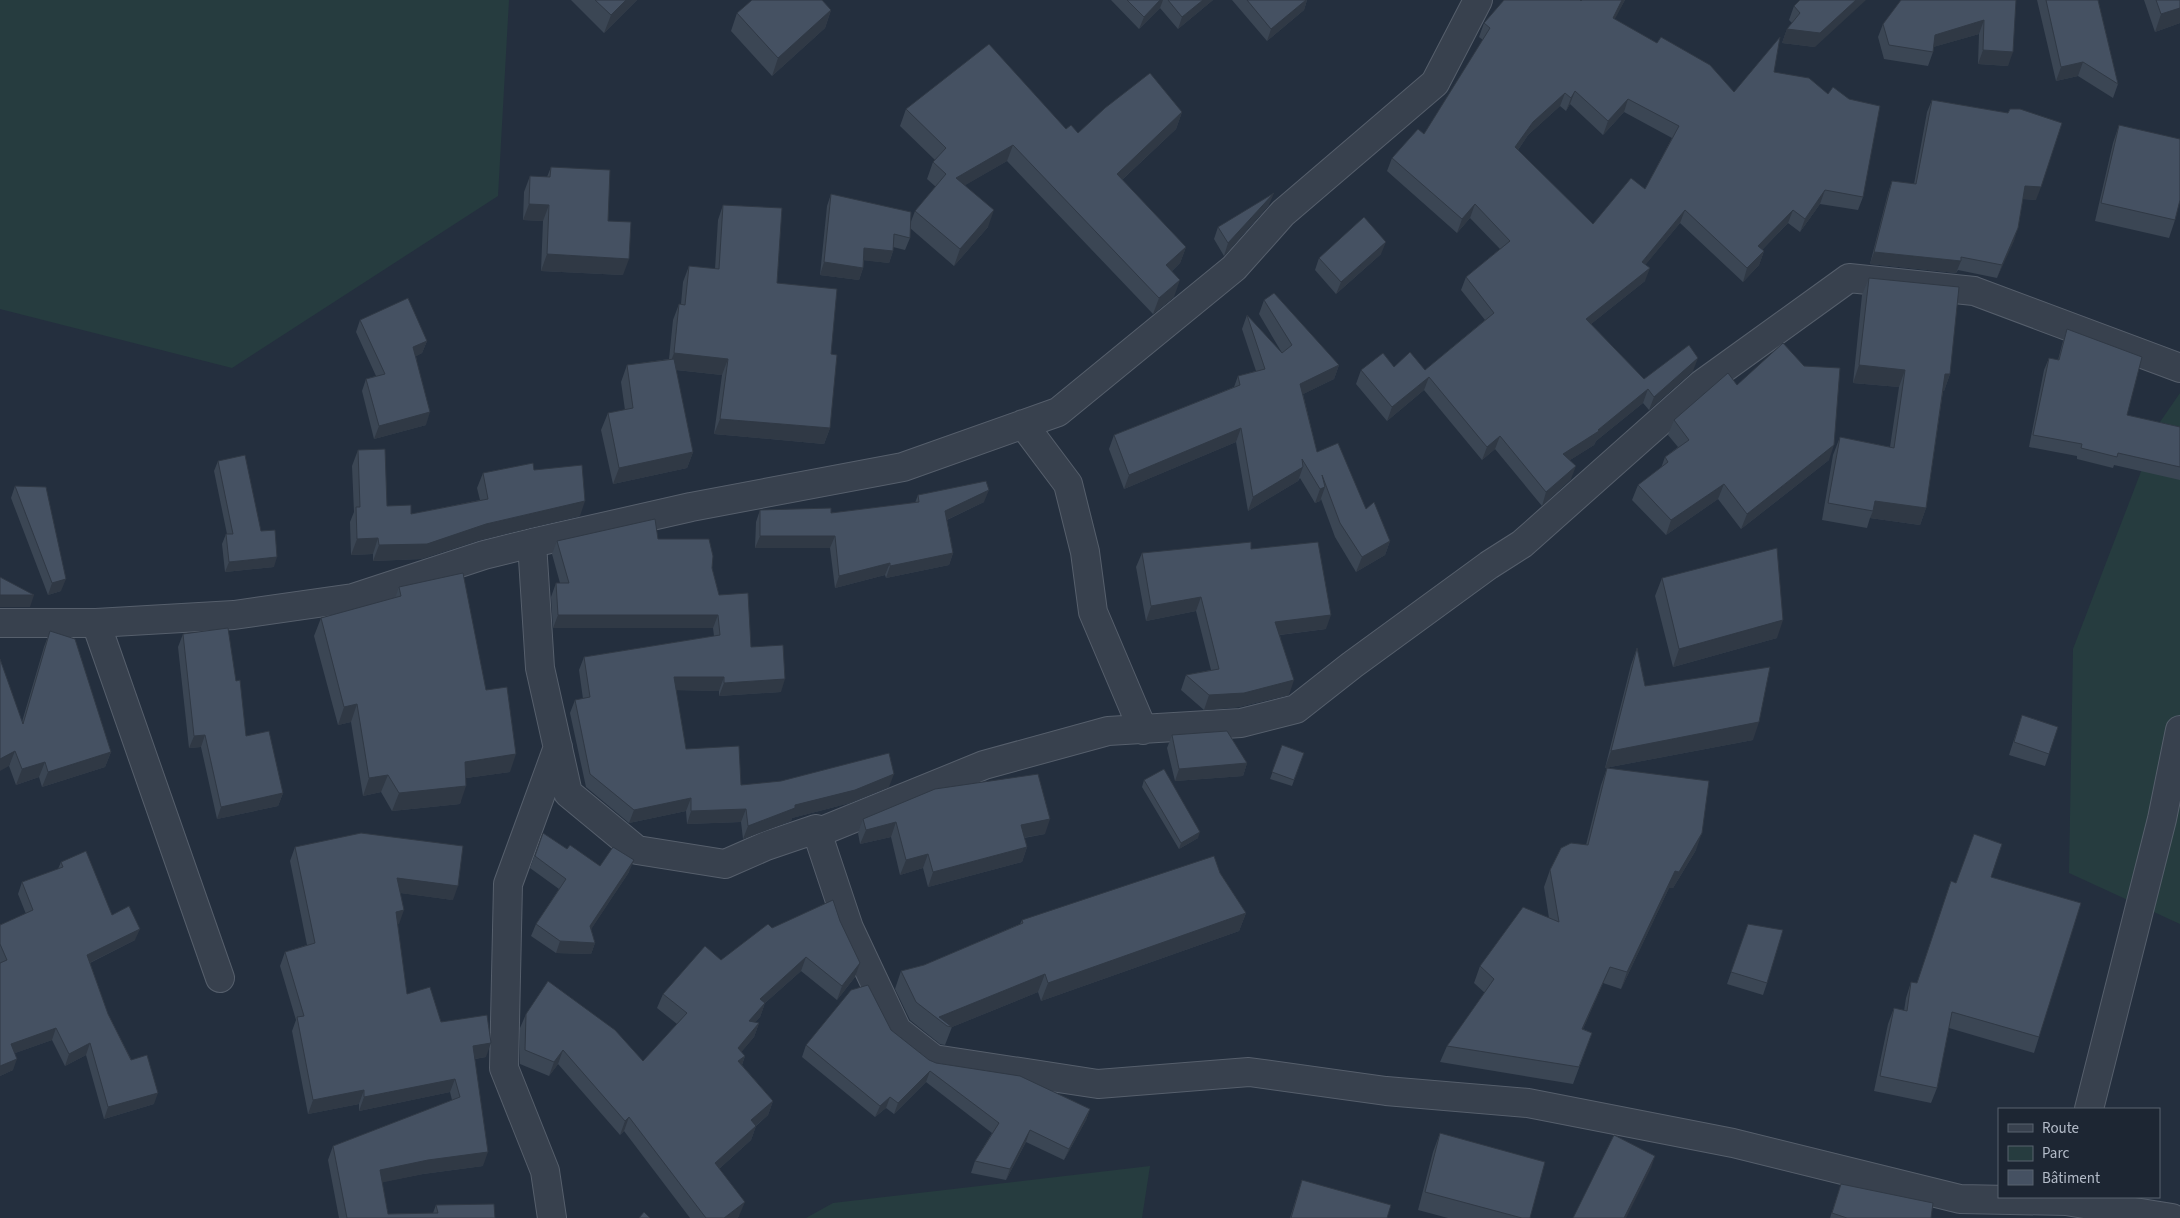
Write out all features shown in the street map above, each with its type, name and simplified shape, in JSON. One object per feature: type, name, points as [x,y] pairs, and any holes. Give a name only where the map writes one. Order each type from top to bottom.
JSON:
[{"type":"street","points":[[0,623],[96,623],[234,615],[353,598],[484,555],[532,543],[691,507],[903,466],[1058,412],[1234,268],[1283,213],[1435,83],[1478,0]]},
{"type":"street","points":[[532,543],[540,668],[568,793],[637,850],[725,864],[766,846],[816,829],[822,831],[984,765],[1108,731],[1241,723],[1296,709],[1352,665],[1489,565],[1522,544],[1702,384],[1849,278],[1974,291],[2180,368]]},
{"type":"street","points":[[1023,424],[1068,484],[1085,552],[1092,612],[1143,730]]},
{"type":"street","points":[[96,623],[220,978]]},
{"type":"street","points":[[2089,1108],[2162,819],[2180,730]]},
{"type":"street","points":[[552,1218],[545,1171],[504,1068],[508,884],[558,747]]},
{"type":"street","points":[[816,829],[849,928],[898,1030],[934,1059],[1098,1084],[1249,1072],[1386,1091],[1528,1103],[1733,1143],[1960,1199],[2067,1199],[2172,1218]]},
{"type":"green space","points":[[0,0],[509,0],[498,196],[232,368],[0,309]]},
{"type":"green space","points":[[2180,393],[2180,924],[2069,873],[2073,649],[2160,422]]},
{"type":"green space","points":[[1150,1166],[1142,1218],[806,1218],[833,1203]]},
{"type":"building","points":[[595,0],[626,0],[611,15]]},
{"type":"building","points":[[752,0],[822,0],[831,10],[778,58],[737,13]]},
{"type":"building","points":[[1127,0],[1160,0],[1144,17]]},
{"type":"building","points":[[1168,0],[1203,0],[1182,17]]},
{"type":"building","points":[[1247,0],[1306,0],[1271,29]]},
{"type":"building","points":[[1504,0],[1622,0],[1613,18],[1657,43],[1661,37],[1710,65],[1734,92],[1780,37],[1774,72],[1809,78],[1828,94],[1833,87],[1849,99],[1880,106],[1863,197],[1825,190],[1805,219],[1793,210],[1758,246],[1764,251],[1747,268],[1685,210],[1642,262],[1650,268],[1586,319],[1644,379],[1689,345],[1698,358],[1654,397],[1648,389],[1599,431],[1563,454],[1576,466],[1546,492],[1500,436],[1487,447],[1429,377],[1392,407],[1361,370],[1383,353],[1394,367],[1410,352],[1425,370],[1494,313],[1466,277],[1510,241],[1475,204],[1462,219],[1392,158],[1418,129],[1424,134],[1490,28],[1484,23]],"holes":[[[1575,91],[1608,121],[1628,99],[1679,126],[1645,189],[1631,178],[1593,224],[1515,147],[1533,122],[1565,93],[1571,98]]]},
{"type":"building","points":[[1800,0],[1856,0],[1820,33],[1787,29],[1800,13],[1794,6]]},
{"type":"building","points":[[1901,0],[2016,0],[2013,52],[1983,50],[1984,20],[1935,35],[1933,52],[1889,45],[1883,24]]},
{"type":"building","points":[[2046,0],[2098,0],[2118,84],[2083,62],[2061,67]]},
{"type":"building","points":[[2156,0],[2180,0],[2180,8],[2161,14]]},
{"type":"building","points":[[989,44],[1066,129],[1071,125],[1078,133],[1105,108],[1150,73],[1182,112],[1117,174],[1186,247],[1166,265],[1180,280],[1159,298],[1013,145],[956,178],[994,210],[960,249],[915,211],[946,174],[933,162],[946,148],[906,109]]},
{"type":"building","points":[[1932,100],[2008,113],[2010,109],[2020,109],[2062,123],[2041,187],[2025,186],[2018,228],[2002,265],[1961,257],[1961,261],[1874,252],[1892,181],[1916,184]]},
{"type":"building","points":[[2119,125],[2180,139],[2180,200],[2175,220],[2101,203]]},
{"type":"building","points":[[551,167],[610,170],[608,221],[631,222],[629,259],[547,254],[549,205],[529,204],[530,176],[550,177]]},
{"type":"building","points":[[1274,193],[1228,243],[1218,227]]},
{"type":"building","points":[[831,194],[911,212],[910,238],[894,234],[893,251],[864,248],[863,268],[824,262]]},
{"type":"building","points":[[723,205],[782,208],[777,283],[837,289],[831,354],[837,355],[830,428],[720,419],[728,359],[674,353],[679,304],[685,305],[689,266],[719,269]]},
{"type":"building","points":[[1364,217],[1386,242],[1341,282],[1319,258]]},
{"type":"building","points":[[1869,278],[1959,287],[1950,374],[1945,374],[1926,508],[1875,501],[1873,511],[1828,503],[1840,437],[1894,448],[1905,370],[1859,365]]},
{"type":"building","points":[[1274,293],[1339,365],[1300,384],[1317,452],[1338,443],[1366,509],[1374,502],[1390,541],[1362,557],[1340,523],[1322,475],[1325,487],[1320,489],[1302,459],[1303,467],[1253,497],[1241,428],[1129,475],[1114,435],[1240,385],[1238,376],[1265,369],[1247,315],[1282,353],[1292,345],[1264,300]]},
{"type":"building","points":[[408,298],[427,341],[413,347],[430,412],[379,426],[366,379],[385,374],[360,320]]},
{"type":"building","points":[[2067,329],[2142,357],[2127,415],[2180,427],[2180,467],[2118,453],[2117,457],[2081,448],[2082,444],[2033,435],[2049,358],[2059,360]]},
{"type":"building","points":[[1783,343],[1804,366],[1840,368],[1834,445],[1747,514],[1724,484],[1671,520],[1638,485],[1668,462],[1665,457],[1689,440],[1674,420],[1728,373],[1737,385]]},
{"type":"building","points":[[674,359],[693,452],[619,468],[608,413],[633,408],[627,365]]},
{"type":"building","points":[[385,449],[387,506],[411,505],[411,514],[488,499],[483,473],[533,463],[534,470],[582,465],[585,501],[486,524],[427,544],[379,545],[378,538],[357,539],[356,507],[360,507],[358,450]]},
{"type":"building","points":[[245,455],[261,531],[275,530],[277,557],[229,562],[226,534],[233,534],[218,461]]},
{"type":"building","points":[[986,481],[989,490],[945,511],[953,553],[890,566],[890,563],[839,576],[835,536],[760,536],[760,510],[831,508],[831,513],[919,502],[918,495]]},
{"type":"building","points":[[15,486],[46,487],[66,579],[52,583]]},
{"type":"building","points":[[655,519],[658,539],[709,539],[713,556],[712,568],[719,595],[748,593],[751,647],[783,645],[785,679],[724,683],[724,677],[674,677],[686,749],[739,746],[741,785],[781,781],[889,753],[894,774],[855,790],[795,805],[795,808],[748,826],[746,809],[691,811],[691,798],[634,810],[590,774],[575,700],[590,697],[584,657],[720,635],[718,615],[558,615],[556,583],[569,583],[557,541]]},
{"type":"building","points":[[1251,542],[1251,549],[1318,542],[1331,615],[1275,622],[1294,680],[1244,693],[1209,695],[1186,675],[1219,669],[1201,597],[1151,606],[1142,553]]},
{"type":"building","points":[[1777,548],[1783,620],[1679,649],[1662,578]]},
{"type":"building","points":[[463,573],[486,690],[507,687],[516,754],[465,762],[466,786],[399,793],[388,775],[369,778],[357,704],[344,707],[321,618],[401,596],[399,587]]},
{"type":"building","points":[[0,577],[34,595],[0,595]]},
{"type":"building","points":[[228,628],[236,681],[240,680],[246,736],[269,731],[283,793],[221,807],[205,735],[194,736],[183,634]]},
{"type":"building","points":[[50,631],[75,639],[111,752],[48,772],[45,762],[22,769],[15,751],[0,759],[0,659],[23,724]]},
{"type":"building","points":[[1637,648],[1645,686],[1770,667],[1759,722],[1611,751]]},
{"type":"building","points":[[2022,715],[2058,727],[2049,754],[2014,742]]},
{"type":"building","points":[[1227,731],[1247,763],[1179,769],[1172,735]]},
{"type":"building","points":[[1282,745],[1304,753],[1294,780],[1272,772]]},
{"type":"building","points":[[1607,768],[1709,781],[1702,833],[1679,872],[1675,871],[1627,972],[1610,967],[1582,1029],[1592,1033],[1579,1067],[1447,1046],[1494,979],[1480,966],[1523,907],[1559,922],[1550,870],[1561,848],[1571,843],[1588,845]]},
{"type":"building","points":[[1164,769],[1200,832],[1181,843],[1144,780]]},
{"type":"building","points":[[1038,774],[1050,819],[1021,825],[1027,847],[933,872],[928,854],[906,860],[896,822],[866,830],[863,819],[935,789]]},
{"type":"building","points":[[361,833],[463,846],[458,886],[397,878],[404,910],[396,912],[407,994],[430,987],[441,1022],[487,1015],[491,1043],[473,1046],[488,1152],[428,1160],[380,1170],[388,1214],[438,1213],[436,1205],[494,1204],[495,1218],[347,1218],[333,1146],[460,1097],[455,1079],[364,1097],[364,1090],[313,1100],[297,1017],[304,1016],[285,952],[315,943],[295,847]]},
{"type":"building","points":[[543,833],[567,849],[570,845],[600,866],[613,847],[634,860],[590,926],[595,943],[560,941],[536,924],[566,879],[535,856]]},
{"type":"building","points":[[1974,834],[2002,844],[1991,877],[2081,903],[2039,1037],[1952,1012],[1937,1088],[1880,1076],[1894,1008],[1907,1011],[1911,982],[1917,983],[1951,881],[1956,883]]},
{"type":"building","points":[[86,851],[112,915],[129,906],[140,929],[87,955],[108,1014],[131,1060],[147,1055],[158,1093],[108,1107],[90,1043],[69,1054],[56,1028],[11,1044],[17,1059],[0,1066],[0,963],[7,960],[0,944],[0,925],[33,910],[22,882],[63,867],[61,862]]},
{"type":"building","points":[[1214,856],[1220,873],[1246,913],[1048,983],[1045,974],[939,1017],[952,1027],[947,1026],[916,1002],[901,971],[924,965],[1023,923],[1022,920]]},
{"type":"building","points":[[833,900],[840,921],[860,963],[842,986],[806,957],[760,999],[765,1003],[749,1021],[759,1023],[738,1048],[745,1056],[738,1061],[773,1101],[751,1120],[756,1126],[715,1163],[745,1202],[724,1218],[706,1218],[629,1117],[625,1121],[563,1050],[554,1062],[525,1050],[526,1014],[548,981],[615,1030],[643,1061],[687,1013],[663,994],[705,946],[721,960],[768,924],[772,928]]},
{"type":"building","points":[[1748,924],[1783,930],[1767,983],[1731,972]]},
{"type":"building","points":[[868,985],[891,1030],[929,1060],[936,1063],[1020,1076],[1090,1109],[1069,1149],[1030,1130],[1010,1169],[975,1161],[999,1123],[930,1071],[898,1103],[890,1097],[880,1106],[806,1045],[851,990]]},
{"type":"building","points":[[1440,1133],[1545,1162],[1530,1218],[1522,1218],[1425,1192]]},
{"type":"building","points":[[1614,1135],[1655,1156],[1624,1218],[1573,1218]]},
{"type":"building","points":[[1302,1180],[1391,1205],[1387,1218],[1291,1218]]},
{"type":"building","points":[[1841,1184],[1933,1203],[1931,1218],[1847,1218],[1832,1213]]},
{"type":"building","points":[[644,1212],[650,1218],[639,1218]]}]
